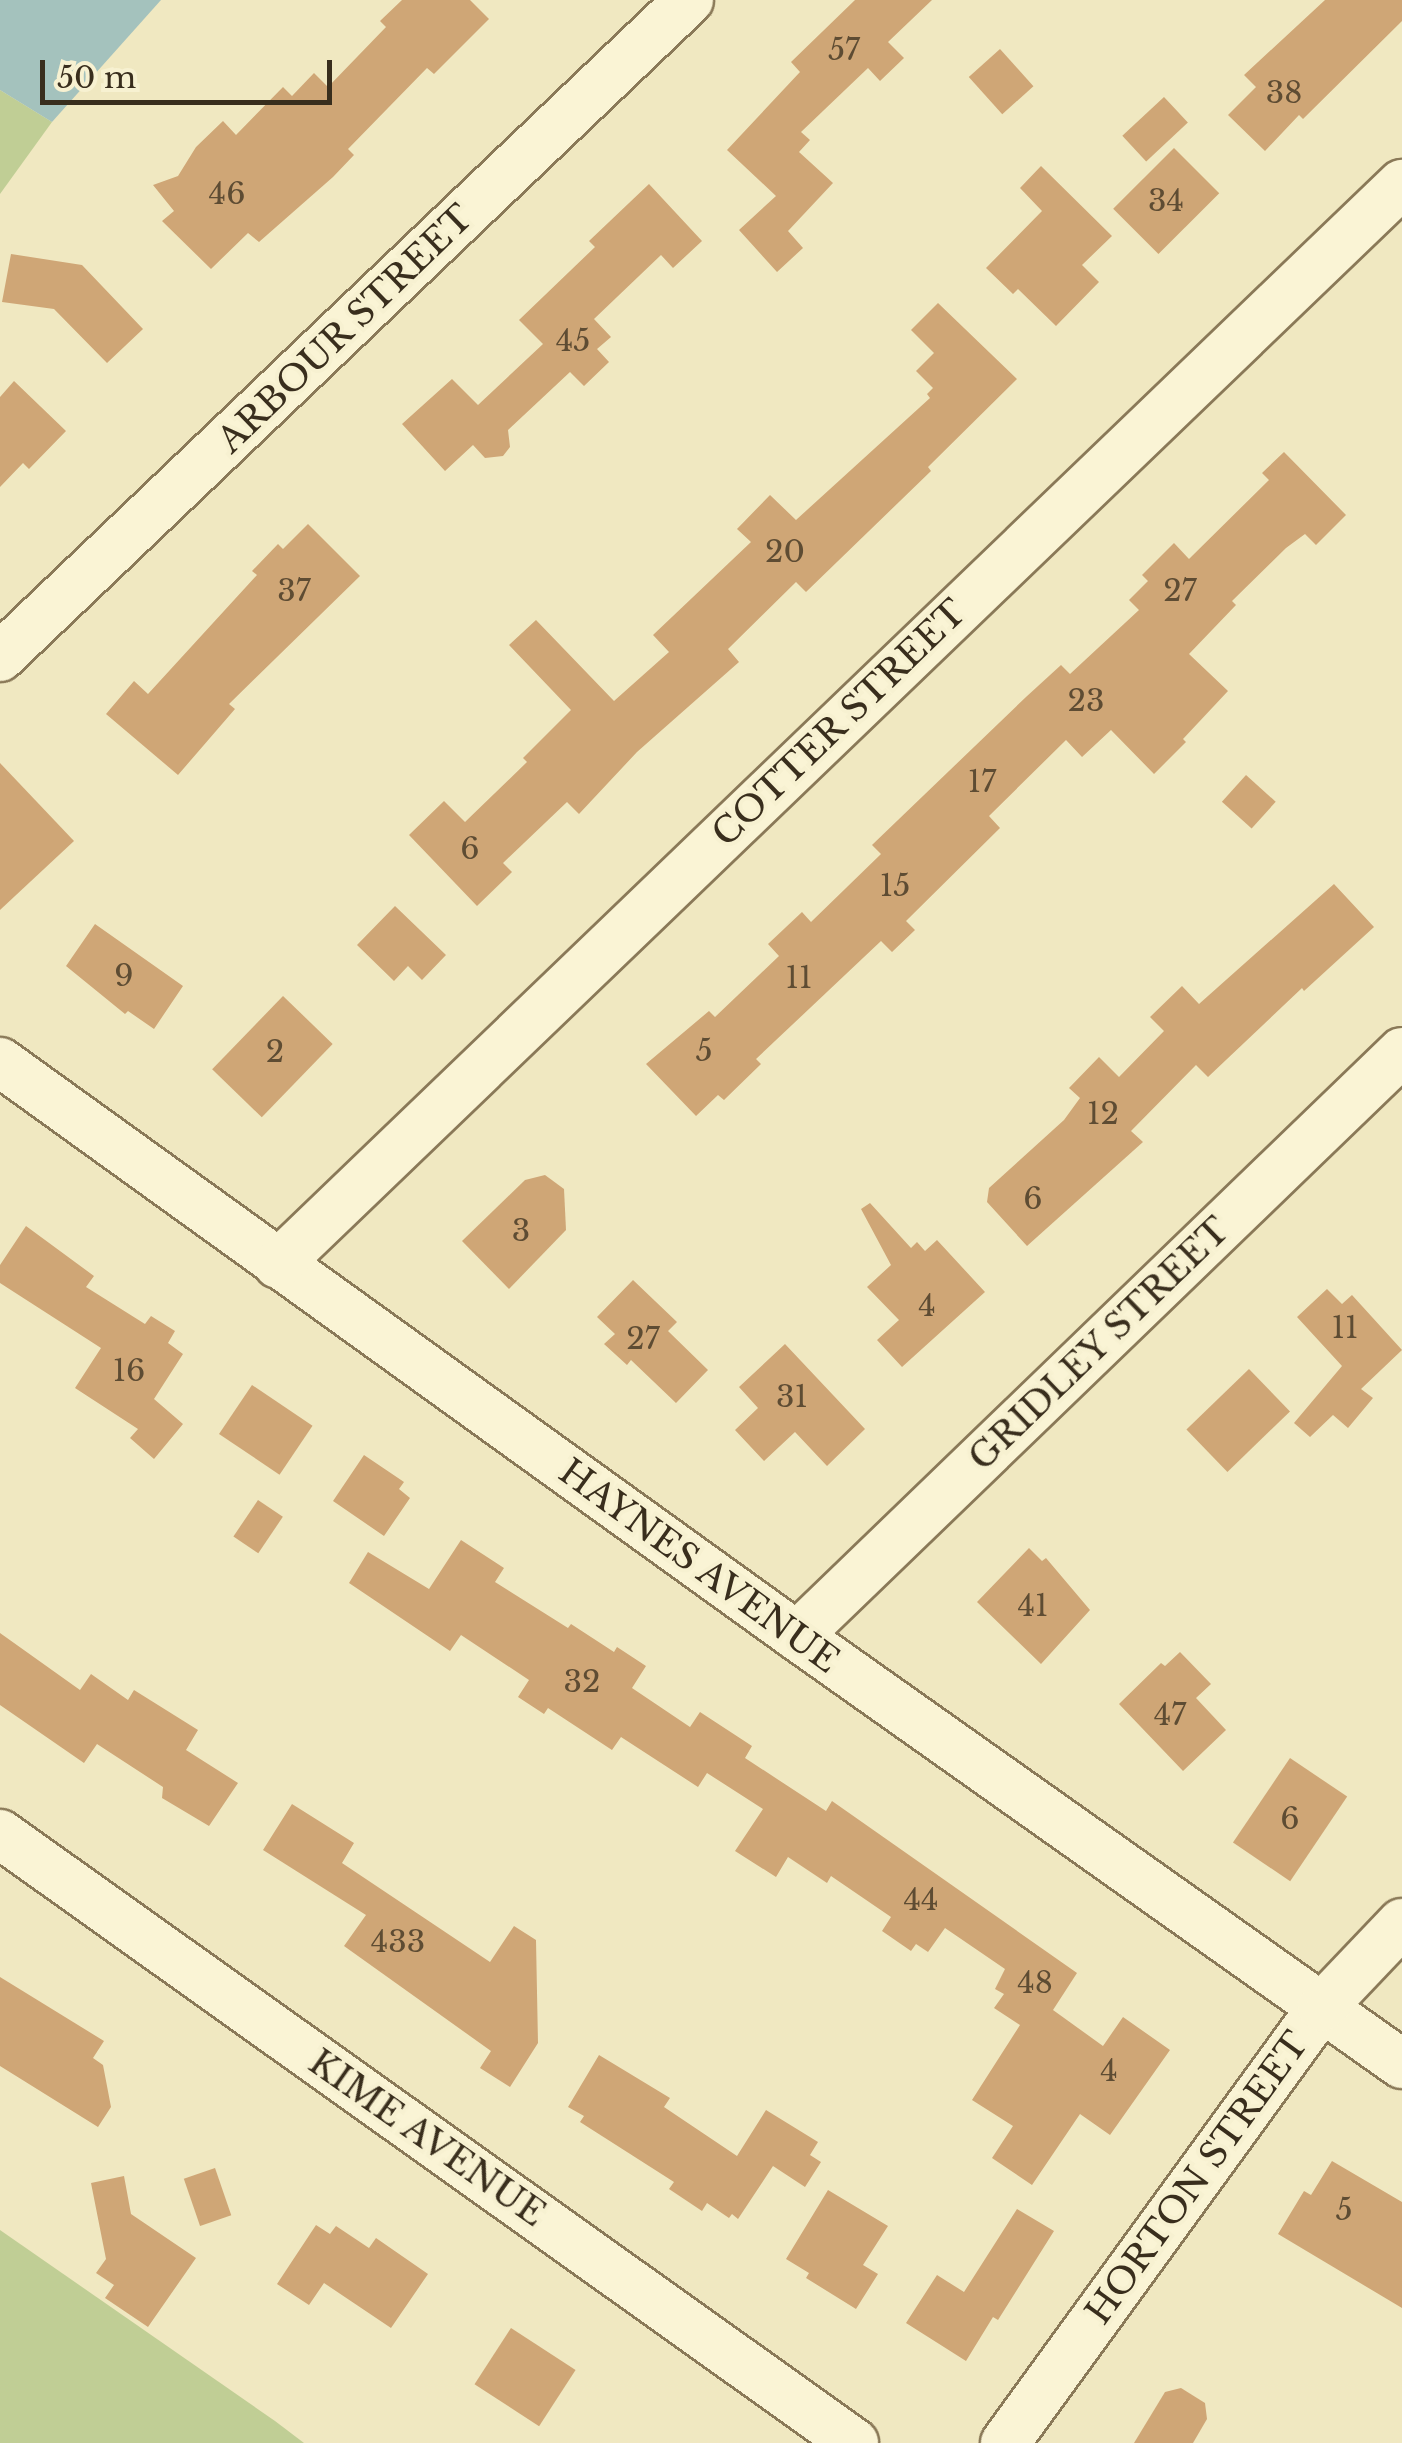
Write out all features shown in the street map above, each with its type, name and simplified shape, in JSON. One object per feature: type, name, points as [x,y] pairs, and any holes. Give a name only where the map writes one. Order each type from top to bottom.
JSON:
[{"type":"street","name":"ARBOUR STREET","points":[[0,658],[689,0]]},
{"type":"street","name":"COTTER STREET","points":[[278,1264],[1402,184]]},
{"type":"street","name":"GRIDLEY STREET","points":[[797,1636],[1402,1052]]},
{"type":"street","name":"HAYNES AVENUE","points":[[0,1062],[797,1636],[1402,2064]]},
{"type":"street","name":"KIME AVENUE","points":[[0,1834],[854,2443]]},
{"type":"street","name":"HORTON STREET","points":[[1005,2443],[1322,2007],[1402,1923]]},
{"type":"green space","points":[[0,90],[52,122],[0,194]]},
{"type":"green space","points":[[0,2230],[275,2421],[304,2443],[0,2443]]},
{"type":"water","points":[[0,0],[161,0],[52,122],[0,90]]},
{"type":"building","points":[[402,0],[470,0],[489,19],[434,74],[427,68],[348,149],[354,155],[333,177],[259,242],[248,233],[211,269],[162,221],[174,211],[153,185],[178,176],[196,147],[223,121],[236,135],[283,87],[292,96],[314,73],[328,87],[386,27],[380,21]]},
{"type":"building","points":[[855,0],[932,0],[888,42],[904,58],[880,81],[868,68],[801,132],[810,140],[799,152],[833,183],[788,231],[803,248],[777,272],[739,230],[776,196],[727,150],[800,72],[791,62]]},
{"type":"building","points":[[1325,0],[1402,0],[1402,21],[1265,151],[1228,115],[1256,87],[1244,75]]},
{"type":"building","points":[[1000,49],[1033,86],[1002,114],[969,77]]},
{"type":"building","points":[[1164,97],[1188,123],[1146,161],[1122,136]]},
{"type":"building","points":[[1174,148],[1219,193],[1158,254],[1113,209]]},
{"type":"building","points":[[1041,166],[1112,236],[1082,265],[1099,282],[1056,326],[1018,289],[1013,294],[986,268],[1042,211],[1020,188]]},
{"type":"building","points":[[649,184],[702,241],[673,268],[661,255],[594,319],[611,337],[597,349],[609,362],[584,386],[570,372],[508,430],[510,447],[503,456],[485,458],[473,445],[445,471],[402,424],[452,379],[478,405],[543,344],[519,320],[595,247],[589,241]]},
{"type":"building","points":[[11,254],[82,265],[143,329],[107,363],[54,309],[2,302]]},
{"type":"building","points":[[938,303],[1017,379],[928,467],[931,471],[806,592],[796,582],[728,649],[739,662],[637,752],[579,814],[567,802],[503,863],[512,872],[477,906],[409,835],[444,801],[465,822],[527,762],[523,758],[571,710],[509,645],[536,620],[614,701],[669,652],[653,635],[751,542],[737,529],[770,495],[796,520],[930,398],[927,394],[933,388],[916,371],[934,353],[911,330]]},
{"type":"building","points":[[14,381],[66,431],[29,469],[23,463],[0,487],[0,397]]},
{"type":"building","points":[[1284,452],[1346,515],[1316,545],[1305,534],[1286,548],[1232,601],[1236,605],[1189,654],[1228,691],[1183,739],[1186,742],[1154,774],[1111,730],[1082,757],[1066,740],[989,816],[1000,828],[906,921],[915,930],[892,952],[881,941],[756,1059],[761,1064],[724,1100],[718,1095],[696,1116],[646,1064],[709,1011],[715,1017],[779,956],[768,944],[802,912],[811,922],[881,854],[872,845],[1026,697],[1061,665],[1070,674],[1139,610],[1129,600],[1148,581],[1142,575],[1174,543],[1189,559],[1269,480],[1262,473]]},
{"type":"building","points":[[308,524],[360,576],[229,704],[235,709],[178,775],[106,714],[134,681],[148,694],[257,575],[252,571],[278,544],[283,549]]},
{"type":"building","points":[[0,763],[74,841],[0,910]]},
{"type":"building","points":[[1246,775],[1276,802],[1252,829],[1222,802]]},
{"type":"building","points":[[1334,884],[1374,927],[1304,991],[1302,988],[1208,1077],[1196,1065],[1131,1131],[1143,1142],[1027,1246],[987,1202],[989,1188],[1064,1120],[1080,1098],[1069,1088],[1099,1057],[1119,1077],[1164,1031],[1150,1017],[1182,986],[1199,1004]]},
{"type":"building","points":[[395,906],[446,955],[422,980],[408,966],[394,981],[357,945]]},
{"type":"building","points":[[95,924],[183,986],[154,1029],[128,1011],[125,1014],[66,966]]},
{"type":"building","points":[[283,996],[333,1044],[262,1117],[212,1069]]},
{"type":"building","points":[[545,1175],[564,1189],[566,1230],[509,1289],[462,1241],[525,1180]]},
{"type":"building","points":[[870,1203],[911,1248],[917,1242],[925,1251],[937,1240],[985,1292],[902,1367],[877,1340],[899,1320],[867,1287],[891,1265],[861,1209]]},
{"type":"building","points":[[26,1226],[94,1276],[86,1287],[145,1324],[151,1316],[175,1331],[168,1343],[183,1354],[154,1399],[183,1424],[154,1459],[130,1438],[138,1429],[75,1388],[101,1348],[0,1283],[0,1265]]},
{"type":"building","points":[[633,1280],[677,1322],[668,1331],[708,1370],[676,1403],[631,1360],[627,1365],[604,1344],[615,1334],[597,1317]]},
{"type":"building","points":[[1327,1289],[1342,1304],[1352,1295],[1402,1350],[1361,1389],[1373,1398],[1348,1428],[1333,1415],[1310,1437],[1294,1423],[1342,1366],[1297,1317]]},
{"type":"building","points":[[785,1344],[865,1429],[827,1466],[795,1432],[764,1461],[735,1430],[758,1408],[739,1387]]},
{"type":"building","points":[[1249,1369],[1290,1411],[1227,1472],[1186,1429]]},
{"type":"building","points":[[252,1385],[313,1426],[280,1475],[219,1434]]},
{"type":"building","points":[[364,1455],[404,1482],[399,1489],[410,1498],[384,1536],[333,1501]]},
{"type":"building","points":[[258,1500],[283,1517],[258,1553],[233,1536]]},
{"type":"building","points":[[461,1540],[504,1568],[495,1582],[568,1628],[571,1624],[614,1652],[617,1647],[646,1666],[632,1688],[690,1727],[700,1712],[752,1746],[745,1758],[826,1811],[832,1801],[1077,1973],[1053,2010],[1103,2046],[1123,2017],[1170,2050],[1110,2135],[1080,2114],[1032,2185],[992,2158],[1013,2126],[972,2100],[1020,2025],[994,2008],[1004,1994],[995,1989],[1005,1969],[945,1928],[928,1952],[916,1944],[911,1951],[882,1931],[891,1917],[831,1876],[827,1883],[788,1857],[776,1877],[735,1851],[763,1809],[707,1773],[698,1787],[621,1737],[612,1750],[548,1708],[544,1714],[518,1697],[529,1680],[461,1635],[450,1651],[349,1583],[368,1552],[429,1589]]},
{"type":"building","points":[[1029,1548],[1042,1561],[1046,1558],[1090,1610],[1041,1664],[977,1602]]},
{"type":"building","points":[[0,1633],[80,1690],[91,1674],[128,1700],[134,1690],[198,1730],[186,1750],[238,1783],[209,1826],[162,1798],[163,1787],[97,1744],[84,1763],[0,1705]]},
{"type":"building","points":[[1180,1652],[1211,1684],[1196,1698],[1226,1730],[1183,1771],[1119,1704],[1161,1663],[1165,1666]]},
{"type":"building","points":[[1290,1758],[1347,1797],[1290,1881],[1233,1843]]},
{"type":"building","points":[[292,1804],[354,1843],[342,1863],[490,1962],[514,1926],[536,1940],[538,2043],[510,2087],[480,2068],[491,2051],[344,1946],[366,1915],[263,1850]]},
{"type":"building","points":[[0,1977],[104,2041],[93,2058],[103,2065],[111,2107],[98,2127],[0,2066]]},
{"type":"building","points":[[599,2055],[670,2098],[664,2107],[737,2156],[766,2110],[818,2142],[810,2155],[821,2162],[805,2187],[773,2166],[738,2219],[732,2214],[729,2218],[707,2203],[702,2211],[669,2189],[674,2182],[580,2122],[584,2116],[568,2107]]},
{"type":"building","points":[[1332,2161],[1402,2202],[1402,2308],[1278,2234],[1304,2191],[1311,2195]]},
{"type":"building","points":[[215,2168],[231,2215],[200,2226],[184,2179]]},
{"type":"building","points":[[124,2176],[131,2214],[196,2258],[148,2327],[105,2298],[114,2285],[96,2273],[106,2259],[91,2183]]},
{"type":"building","points":[[828,2190],[888,2226],[863,2265],[878,2274],[856,2309],[806,2278],[809,2273],[786,2259]]},
{"type":"building","points":[[1017,2209],[1054,2231],[998,2320],[993,2317],[966,2361],[906,2323],[937,2275],[964,2292]]},
{"type":"building","points":[[316,2225],[330,2234],[336,2226],[369,2248],[376,2238],[428,2274],[391,2328],[324,2283],[309,2305],[277,2284]]},
{"type":"building","points":[[511,2328],[576,2370],[539,2426],[475,2384]]},
{"type":"building","points":[[1181,2388],[1205,2403],[1207,2419],[1193,2443],[1134,2443],[1165,2392]]}]
